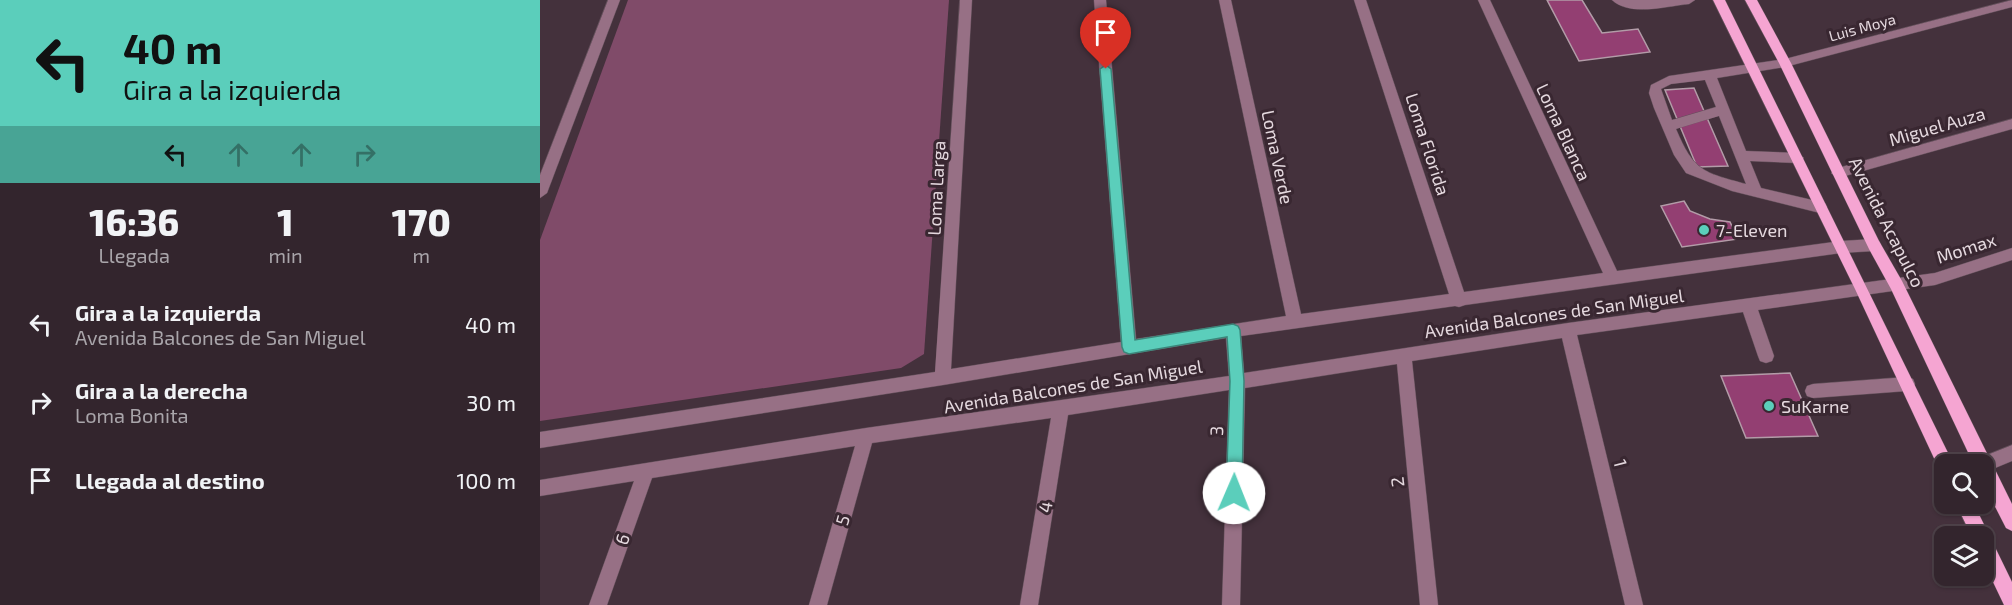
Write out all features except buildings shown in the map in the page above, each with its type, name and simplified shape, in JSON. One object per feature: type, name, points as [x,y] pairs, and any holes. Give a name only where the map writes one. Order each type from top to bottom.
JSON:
[{"type":"main road","points":[[1719,0],[1941,454]]},
{"type":"main road","name":"Avenida Acapulco","points":[[1751,0],[1785,63],[1874,245],[1897,285],[1978,454]]},
{"type":"main road","name":"Avenida Acapulco","points":[[1994,487],[2012,522]]},
{"type":"main road","points":[[1994,565],[2012,602]]},
{"type":"street","points":[[540,193],[614,0]]},
{"type":"street","name":"Loma Larga","points":[[943,378],[966,0]]},
{"type":"street","points":[[1100,0],[1129,347]]},
{"type":"street","name":"Loma Verde","points":[[1225,0],[1295,322]]},
{"type":"street","name":"Loma Florida","points":[[1360,0],[1380,55],[1459,301]]},
{"type":"street","name":"Loma Blanca","points":[[1484,0],[1613,279]]},
{"type":"street","points":[[1618,0],[1638,5],[1689,0]]},
{"type":"street","name":"Luis Moya","points":[[1668,126],[1655,88],[1669,80],[1785,63],[2012,3]]},
{"type":"street","points":[[1708,74],[1755,190]]},
{"type":"street","points":[[1723,110],[1668,126],[1685,161],[1692,169],[1700,175],[1820,207]]},
{"type":"street","name":"Miguel Auza","points":[[1838,173],[2012,124]]},
{"type":"street","points":[[1742,156],[1797,158]]},
{"type":"street","points":[[1841,247],[1874,245]]},
{"type":"street","name":"Avenida Balcones de San Miguel","points":[[540,440],[943,378],[1233,330],[1459,301],[1841,247]]},
{"type":"street","name":"Momax","points":[[1897,285],[1935,279],[2012,254]]},
{"type":"street","points":[[1862,289],[1897,285]]},
{"type":"street","name":"Avenida Balcones de San Miguel","points":[[540,488],[866,436],[1061,409],[1568,330],[1862,289]]},
{"type":"street","points":[[1748,304],[1766,356]]},
{"type":"street","name":"3","points":[[1231,605],[1237,381],[1233,330]]},
{"type":"street","name":"1","points":[[1568,330],[1634,605]]},
{"type":"street","name":"2","points":[[1404,355],[1430,605]]},
{"type":"street","points":[[1813,390],[1907,384]]},
{"type":"street","name":"4","points":[[1029,605],[1061,409]]},
{"type":"street","name":"5","points":[[818,605],[866,436]]},
{"type":"street","points":[[1994,460],[2012,453]]},
{"type":"street","name":"6","points":[[598,605],[646,472]]},
{"type":"shaded area","points":[[628,0],[949,0],[924,354],[901,368],[540,421],[540,240]]},
{"type":"place","name":"7-Eleven","points":[[1704,230]]},
{"type":"place","name":"SuKarne","points":[[1769,406]]},
{"type":"route","points":[[1106,69],[1129,347],[1233,330],[1237,381],[1234,493]]}]
